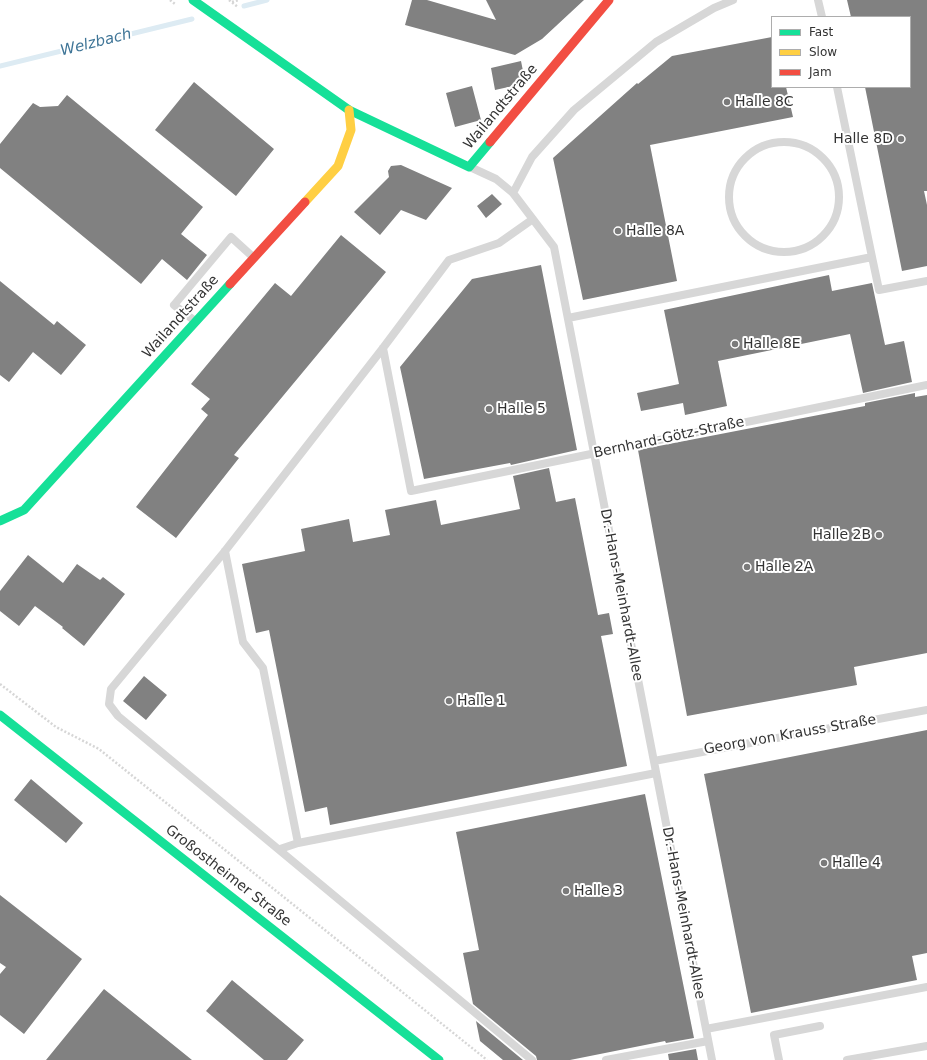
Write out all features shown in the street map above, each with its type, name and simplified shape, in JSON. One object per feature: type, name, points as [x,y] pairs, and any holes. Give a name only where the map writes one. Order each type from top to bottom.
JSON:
[{"type":"street","name":"Wailandtstraße","points":[[192,0],[349,110],[469,166],[609,0]]},
{"type":"street","name":"Wailandtstraße","points":[[0,521],[24,510],[338,166],[350,130],[349,110]]},
{"type":"street","name":"Großostheimer Straße","points":[[0,715],[439,1060]]},
{"type":"lane","points":[[514,193],[532,157],[574,110],[656,42],[714,8],[732,0]]},
{"type":"lane","points":[[818,0],[822,16]]},
{"type":"lane","points":[[837,88],[879,290],[927,281]]},
{"type":"lane","points":[[800,142],[826,158],[839,184],[838,212],[821,239],[794,252],[765,250],[740,232],[728,200],[736,166],[763,144],[800,142]]},
{"type":"lane","name":"Dr.-Hans-Meinhardt-Allee","points":[[469,166],[496,179],[514,193],[554,247],[712,1060]]},
{"type":"lane","points":[[532,1060],[280,849],[118,716],[109,704],[112,689],[225,551],[383,348],[449,260],[499,243],[533,219]]},
{"type":"lane","points":[[196,322],[174,304],[231,237],[254,258]]},
{"type":"lane","points":[[568,318],[872,257]]},
{"type":"lane","name":"Bernhard-Götz-Straße","points":[[383,348],[411,491],[927,386]]},
{"type":"lane","points":[[225,551],[243,642],[263,668],[298,843]]},
{"type":"lane","name":"Georg von Krauss Straße","points":[[654,761],[927,710]]},
{"type":"lane","points":[[280,849],[298,843],[656,773]]},
{"type":"lane","points":[[706,1029],[927,987]]},
{"type":"lane","points":[[779,1060],[774,1035],[820,1026]]},
{"type":"lane","points":[[606,1060],[708,1041]]},
{"type":"lane","points":[[847,1060],[927,1046]]},
{"type":"path","points":[[170,0],[176,5]]},
{"type":"path","points":[[0,684],[56,727],[99,749],[487,1060]]},
{"type":"building","points":[[412,0],[427,0],[496,20],[486,0],[584,0],[542,39],[515,55],[405,25]]},
{"type":"building","name":"Halle 8D","points":[[847,0],[927,0],[927,191],[924,191],[927,205],[927,266],[902,271],[865,88],[911,88],[911,16],[851,16]]},
{"type":"building","points":[[771,37],[771,88],[786,88],[793,117],[650,145],[677,281],[583,300],[553,158],[637,83],[638,84],[672,56]]},
{"type":"building","points":[[521,61],[525,81],[522,84],[495,90],[491,68]]},
{"type":"building","points":[[194,82],[274,149],[236,196],[155,130]]},
{"type":"building","points":[[472,86],[481,120],[455,127],[446,93]]},
{"type":"building","points":[[67,95],[203,207],[181,234],[207,255],[187,280],[162,259],[141,284],[0,168],[0,144],[33,103],[40,107],[58,106]]},
{"type":"building","points":[[401,165],[452,188],[426,220],[401,210],[380,235],[354,212],[389,177],[388,171],[391,166]]},
{"type":"building","points":[[492,194],[502,204],[486,218],[477,206]]},
{"type":"building","points":[[341,235],[386,272],[234,455],[239,458],[176,538],[136,507],[208,415],[201,409],[210,399],[191,384],[275,283],[291,296]]},
{"type":"building","name":"Halle 5","points":[[541,265],[577,450],[511,465],[510,463],[424,479],[400,367],[472,279]]},
{"type":"building","name":"Halle 8E","points":[[829,275],[832,291],[872,283],[885,345],[904,341],[912,382],[863,393],[850,334],[718,361],[727,406],[685,415],[683,403],[641,411],[637,393],[679,384],[664,310]]},
{"type":"building","points":[[0,281],[54,325],[57,321],[86,345],[61,375],[33,352],[9,382],[0,375]]},
{"type":"building","name":"Halle 2A","points":[[915,393],[915,397],[927,395],[927,653],[854,667],[857,685],[687,716],[638,450],[865,406],[865,403]]},
{"type":"building","name":"Halle 1","points":[[549,468],[556,502],[575,498],[598,615],[609,613],[613,634],[601,636],[627,766],[330,825],[327,807],[305,812],[269,630],[256,633],[242,564],[305,551],[301,529],[349,519],[353,542],[390,535],[385,510],[436,500],[441,525],[520,509],[513,476]]},
{"type":"building","points":[[28,555],[63,583],[77,564],[100,580],[103,577],[125,594],[84,646],[62,628],[63,627],[35,606],[19,626],[0,611],[0,591]]},
{"type":"building","points":[[144,676],[167,695],[146,720],[123,701]]},
{"type":"building","name":"Halle 4","points":[[927,730],[927,953],[912,956],[917,980],[751,1013],[704,774]]},
{"type":"building","points":[[31,779],[83,823],[66,843],[14,800]]},
{"type":"building","name":"Halle 3","points":[[645,794],[694,1038],[666,1043],[665,1041],[570,1060],[537,1060],[536,1056],[473,1004],[463,953],[479,950],[456,832]]},
{"type":"building","points":[[0,895],[82,959],[24,1034],[0,1015],[0,974],[6,967],[0,963]]},
{"type":"building","points":[[232,980],[304,1040],[287,1060],[264,1060],[206,1011]]},
{"type":"building","points":[[104,989],[192,1060],[46,1060]]},
{"type":"building","points":[[476,1021],[523,1060],[503,1060],[480,1041]]},
{"type":"building","points":[[696,1049],[698,1060],[669,1060],[668,1054]]},
{"type":"waterway","name":"Welzbach","points":[[244,6],[267,0]]},
{"type":"waterway","name":"Welzbach","points":[[0,66],[192,19]]},
{"type":"traffic: fast","points":[[193,0],[349,110],[469,167],[490,142]]},
{"type":"traffic: fast","points":[[0,521],[24,510],[230,284]]},
{"type":"traffic: fast","points":[[0,715],[439,1060]]},
{"type":"traffic: slow","points":[[305,202],[338,166],[351,130],[349,110]]},
{"type":"traffic: jam","points":[[490,142],[609,0]]},
{"type":"traffic: jam","points":[[230,284],[305,202]]},
{"type":"place","name":"Halle 8C","points":[[727,102]]},
{"type":"place","name":"Halle 8D","points":[[901,139]]},
{"type":"place","name":"Halle 8A","points":[[618,231]]},
{"type":"place","name":"Halle 8E","points":[[735,344]]},
{"type":"place","name":"Halle 5","points":[[489,409]]},
{"type":"place","name":"Halle 2B","points":[[879,535]]},
{"type":"place","name":"Halle 2A","points":[[747,567]]},
{"type":"place","name":"Halle 1","points":[[449,701]]},
{"type":"place","name":"Halle 4","points":[[824,863]]},
{"type":"place","name":"Halle 3","points":[[566,891]]}]
